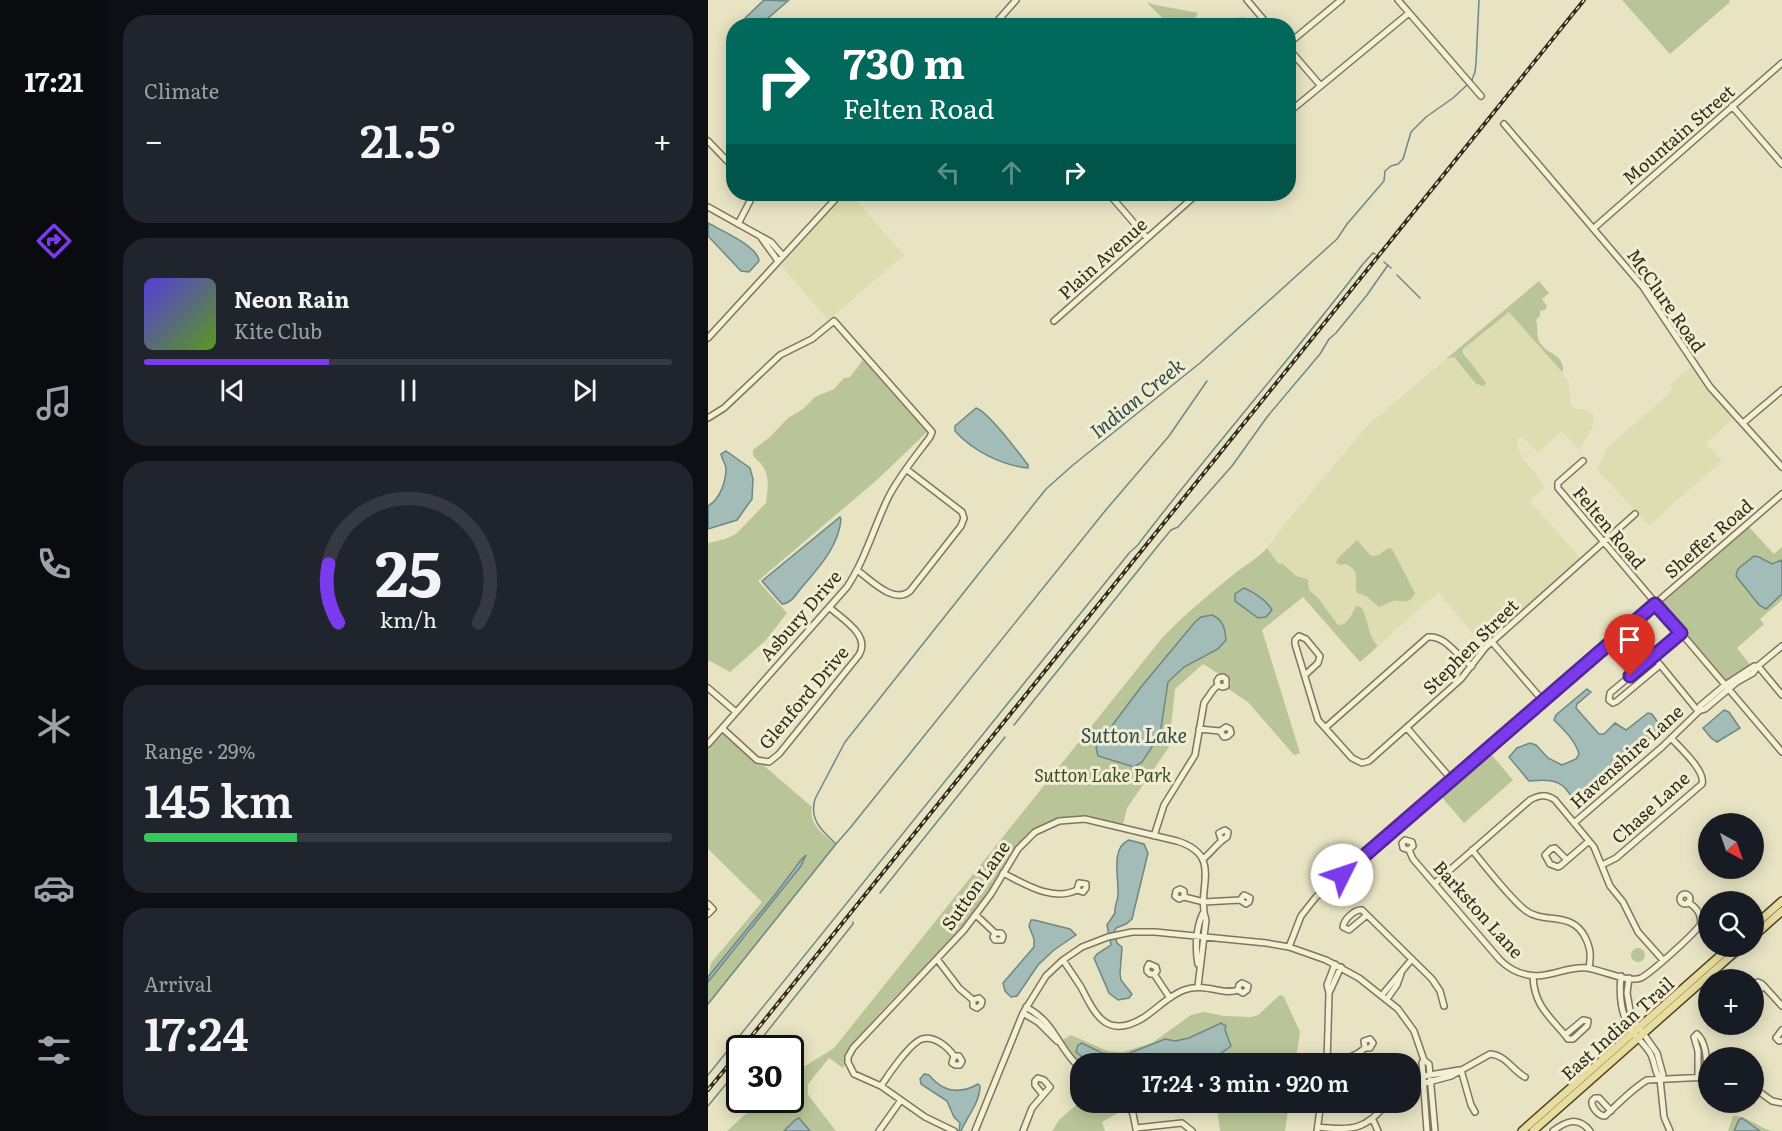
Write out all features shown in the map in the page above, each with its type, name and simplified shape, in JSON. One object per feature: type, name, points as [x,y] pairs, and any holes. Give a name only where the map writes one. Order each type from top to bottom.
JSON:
[{"type":"main road","points":[[1764,917],[1782,901]]},
{"type":"main road","points":[[1764,927],[1782,911]]},
{"type":"main road","name":"East Indian Trail","points":[[1533,1131],[1720,957]]},
{"type":"main road","name":"East Indian Trail","points":[[1521,1131],[1729,957]]},
{"type":"street","points":[[1000,18],[1016,0]]},
{"type":"street","points":[[1247,0],[1262,18]]},
{"type":"street","points":[[1296,39],[1341,0]]},
{"type":"street","points":[[1398,0],[1481,96]]},
{"type":"street","points":[[1296,106],[1409,13]]},
{"type":"street","points":[[1296,56],[1320,86]]},
{"type":"street","name":"Mountain Street","points":[[1594,228],[1782,63]]},
{"type":"street","points":[[1732,106],[1782,164]]},
{"type":"street","name":"McClure Road","points":[[1504,124],[1643,287],[1703,379],[1782,467]]},
{"type":"street","points":[[708,141],[726,160]]},
{"type":"street","points":[[738,224],[750,201]]},
{"type":"street","points":[[708,338],[834,201]]},
{"type":"street","points":[[1115,201],[1147,238]]},
{"type":"street","name":"Plain Avenue","points":[[1054,321],[1189,201]]},
{"type":"street","points":[[708,207],[771,242],[783,256]]},
{"type":"street","points":[[760,236],[778,261]]},
{"type":"street","name":"Asbury Drive","points":[[708,418],[724,408],[778,357],[812,340],[834,321],[932,432],[888,499],[857,570],[847,587],[708,744]]},
{"type":"street","points":[[1743,423],[1782,390]]},
{"type":"street","name":"Felten Road","points":[[1583,461],[1557,486],[1782,752]]},
{"type":"street","points":[[857,570],[893,595],[904,595],[910,591],[961,526],[964,518],[962,512],[906,469]]},
{"type":"street","name":"Sheffer Road","points":[[1289,946],[1300,918],[1312,902],[1782,494]]},
{"type":"street","name":"Stephen Street","points":[[1325,728],[1352,758],[1362,763],[1372,759],[1461,679],[1478,655],[1491,642],[1635,514]]},
{"type":"street","name":"Glenford Drive","points":[[722,728],[759,761],[769,762],[776,758],[861,652],[863,645],[861,638],[829,607]]},
{"type":"street","points":[[1660,665],[1615,702],[1609,700],[1610,693],[1681,633]]},
{"type":"street","points":[[1305,675],[1318,663],[1320,656],[1306,639],[1299,636],[1295,644],[1317,716],[1325,728],[1428,638],[1442,639],[1458,656],[1472,666]]},
{"type":"street","points":[[1491,642],[1544,702]]},
{"type":"street","name":"Havenshire Lane","points":[[1574,823],[1671,738],[1702,704],[1752,667],[1758,666],[1782,645]]},
{"type":"street","points":[[1653,657],[1698,711]]},
{"type":"street","points":[[1758,666],[1782,694]]},
{"type":"street","points":[[1630,676],[1637,684]]},
{"type":"street","points":[[1155,836],[1164,805],[1195,755],[1204,703],[1209,694],[1218,686]]},
{"type":"street","points":[[708,688],[736,712]]},
{"type":"street","points":[[1407,728],[1452,780]]},
{"type":"street","points":[[1199,729],[1220,731]]},
{"type":"street","name":"Chase Lane","points":[[1602,865],[1616,858],[1702,784],[1702,774],[1671,738]]},
{"type":"street","points":[[1435,883],[1530,800],[1539,796],[1552,798],[1597,851],[1608,883],[1623,902],[1637,930],[1663,960]]},
{"type":"street","name":"Sutton Lane","points":[[954,1131],[925,1117],[881,1086],[854,1074],[848,1062],[849,1053],[976,915],[1023,843],[1043,828],[1059,821],[1085,819],[1186,844],[1203,859]]},
{"type":"street","points":[[1198,986],[1201,936],[1206,920],[1203,913],[1206,878],[1203,859],[1221,839]]},
{"type":"street","points":[[1567,860],[1589,841]]},
{"type":"street","name":"Barkston Lane","points":[[1409,850],[1413,859],[1504,964],[1514,970],[1533,976],[1569,968],[1589,968],[1629,978]]},
{"type":"street","points":[[1472,850],[1525,910],[1571,922],[1578,926],[1590,947],[1589,968]]},
{"type":"street","points":[[1003,873],[1045,892],[1077,890]]},
{"type":"street","points":[[1184,897],[1204,902],[1240,900]]},
{"type":"street","points":[[1639,1034],[1631,1016],[1627,993],[1629,978],[1642,977],[1700,926],[1700,913],[1688,902]]},
{"type":"street","points":[[708,904],[713,909],[708,914]]},
{"type":"street","points":[[1367,915],[1351,929],[1344,928],[1344,922],[1357,910],[1362,910],[1436,983],[1442,994],[1444,1006]]},
{"type":"street","points":[[976,915],[995,933]]},
{"type":"street","points":[[975,1131],[1024,1010],[1046,976],[1082,947],[1116,935],[1144,932],[1289,946],[1338,965],[1385,997],[1406,1018],[1414,1031],[1424,1060],[1429,1064],[1428,1078],[1435,1131]]},
{"type":"street","points":[[937,959],[959,987],[973,1000]]},
{"type":"street","points":[[1385,997],[1397,985],[1401,974],[1412,959]]},
{"type":"street","points":[[1063,960],[1096,1015],[1107,1023],[1118,1025],[1133,1023],[1182,991],[1198,986],[1229,992],[1238,990]]},
{"type":"street","points":[[1327,1053],[1329,993],[1338,965]]},
{"type":"street","points":[[1154,974],[1170,998]]},
{"type":"street","points":[[1533,976],[1533,989],[1537,1002],[1564,1035]]},
{"type":"street","points":[[1621,976],[1620,992],[1623,1012],[1659,1057],[1663,1074],[1660,1079],[1667,1130]]},
{"type":"street","points":[[1764,986],[1782,1006]]},
{"type":"street","points":[[1024,1010],[1070,1056]]},
{"type":"street","points":[[1782,1030],[1776,1038],[1779,1041],[1782,1040]]},
{"type":"street","points":[[1698,1051],[1694,1037],[1697,1034],[1704,1047]]},
{"type":"street","points":[[881,1086],[890,1072],[923,1038],[933,1039],[946,1047],[954,1056]]},
{"type":"street","points":[[1358,1053],[1365,1048]]},
{"type":"street","points":[[1421,1079],[1451,1076],[1486,1055],[1495,1054],[1525,1077]]},
{"type":"street","points":[[1461,1070],[1471,1106],[1475,1112]]},
{"type":"street","points":[[1427,1131],[1424,1084],[1428,1078]]},
{"type":"street","points":[[1611,1110],[1643,1082],[1698,1078]]},
{"type":"street","points":[[1023,1131],[1032,1108],[1043,1095]]},
{"type":"street","points":[[1764,1096],[1772,1101],[1782,1103]]},
{"type":"street","points":[[879,1131],[901,1100]]},
{"type":"street","points":[[1132,1113],[1136,1130],[1182,1123],[1192,1131]]},
{"type":"street","points":[[1319,1113],[1317,1129],[1334,1130],[1350,1130],[1373,1120],[1379,1113]]},
{"type":"street","points":[[1373,1120],[1378,1131]]},
{"type":"street","points":[[1553,1131],[1562,1124],[1573,1121],[1581,1123],[1590,1131]]},
{"type":"green space","points":[[1622,0],[1729,0],[1730,2],[1670,54]]},
{"type":"green space","points":[[1149,2],[1198,13],[1195,18],[1163,18],[1148,4]]},
{"type":"green space","points":[[837,201],[857,201],[904,255],[828,320],[781,265]]},
{"type":"green space","points":[[1539,281],[1549,293],[1542,299],[1547,306],[1545,310],[1540,311],[1540,316],[1536,320],[1538,338],[1543,347],[1561,361],[1562,372],[1509,312],[1463,349],[1463,353],[1486,383],[1484,386],[1476,384],[1454,357],[1446,359]]},
{"type":"green space","points":[[1509,311],[1566,378],[1569,383],[1571,406],[1588,410],[1593,415],[1593,426],[1579,450],[1562,431],[1538,452],[1522,437],[1519,437],[1517,441],[1522,459],[1534,471],[1544,487],[1530,501],[1581,559],[1484,646],[1438,592],[1378,646],[1371,638],[1364,611],[1354,608],[1348,621],[1338,625],[1321,601],[1309,590],[1308,579],[1296,576],[1278,563],[1267,548],[1366,427],[1446,359],[1454,357],[1475,384],[1483,386],[1463,349]],"holes":[[[1354,543],[1361,544],[1371,556],[1391,549],[1415,595],[1390,601],[1369,599],[1361,594],[1356,587],[1358,578],[1354,569],[1342,564],[1338,558]]]},
{"type":"green space","points":[[863,360],[928,431],[878,479],[758,581],[787,613],[766,640],[730,672],[708,660],[708,543],[736,534],[766,503],[767,477],[763,466],[753,456],[753,450],[815,397],[834,389],[844,378],[850,377]]},
{"type":"green space","points":[[1692,366],[1734,418],[1706,443],[1722,461],[1649,525],[1597,470],[1607,448],[1669,394],[1672,390],[1671,384]]},
{"type":"green space","points":[[1748,526],[1774,554],[1782,547],[1782,600],[1760,619],[1764,624],[1737,648],[1751,666],[1726,681],[1660,605]]},
{"type":"green space","points":[[1357,540],[1371,556],[1379,555],[1388,548],[1392,549],[1415,593],[1411,599],[1393,601],[1379,607],[1366,596],[1357,593],[1354,570],[1345,564],[1336,563],[1338,558]]},
{"type":"green space","name":"Sutton Lake Park","points":[[1267,548],[1278,563],[1284,565],[1296,576],[1308,579],[1309,590],[1319,599],[1338,625],[1347,621],[1356,606],[1361,607],[1374,642],[1378,646],[1360,662],[1303,597],[1262,630],[1300,753],[1294,755],[1248,702],[1227,688],[1231,683],[1228,676],[1219,674],[1203,664],[1175,689],[1169,747],[1127,808],[1123,825],[1091,818],[1070,817],[1049,821],[1028,834],[1011,853],[977,909],[962,927],[883,1009],[853,1044],[843,1068],[829,1058],[808,1084],[808,1095],[836,1131],[727,1131],[747,1113],[804,1113],[804,1067],[834,1048],[1162,638],[1205,598]]},
{"type":"green space","points":[[722,734],[812,807],[812,819],[815,824],[836,845],[708,1004],[708,982],[751,930],[752,924],[708,977],[711,963],[762,902],[708,849],[708,748]]},
{"type":"green space","points":[[1489,752],[1513,780],[1464,823],[1439,794]]},
{"type":"green space","points":[[1638,948],[1643,950],[1645,955],[1643,960],[1638,962],[1633,960],[1631,955],[1633,950]]},
{"type":"green space","points":[[1280,995],[1284,997],[1300,1032],[1297,1053],[1072,1053],[1062,1040],[1071,1035],[1108,1051],[1123,1052],[1152,1043],[1191,1015],[1204,1012],[1224,1016],[1258,1015]]},
{"type":"green space","points":[[1070,1110],[1070,1113],[1118,1113],[1102,1122],[1105,1131],[1052,1131],[1060,1119]]},
{"type":"green space","points":[[1288,1113],[1285,1131],[1220,1131],[1218,1114]]},
{"type":"green space","points":[[1733,1116],[1739,1116],[1772,1131],[1728,1131]]},
{"type":"water","points":[[764,0],[788,1],[768,18],[745,18]]},
{"type":"water","points":[[708,223],[753,250],[759,261],[749,272],[741,271],[708,236]]},
{"type":"water","points":[[976,408],[988,416],[1003,433],[1028,468],[1008,464],[988,456],[970,445],[955,431],[955,426]]},
{"type":"water","points":[[726,451],[750,468],[753,479],[752,499],[737,520],[708,529],[708,506],[719,495],[725,479],[726,468],[721,454]]},
{"type":"water","points":[[840,517],[836,538],[827,556],[793,598],[782,604],[762,581]]},
{"type":"water","points":[[1754,556],[1772,564],[1782,560],[1782,594],[1766,609],[1759,605],[1736,576],[1738,569]]},
{"type":"water","points":[[1244,588],[1260,597],[1270,607],[1272,610],[1266,617],[1258,618],[1235,601],[1235,594]]},
{"type":"water","name":"Sutton Lake","points":[[1212,615],[1221,622],[1226,640],[1218,649],[1184,667],[1168,682],[1160,735],[1142,762],[1134,767],[1098,756],[1096,747],[1141,687],[1195,622],[1201,617]]},
{"type":"water","points":[[1587,689],[1591,692],[1577,704],[1576,708],[1599,734],[1604,734],[1615,723],[1626,730],[1648,713],[1652,714],[1661,727],[1576,800],[1558,783],[1549,780],[1529,781],[1509,757],[1517,748],[1530,743],[1536,745],[1548,758],[1562,765],[1576,759],[1579,754],[1575,744],[1554,720],[1556,715]]},
{"type":"water","points":[[1724,710],[1729,712],[1740,728],[1717,742],[1703,728]]},
{"type":"water","points":[[1129,840],[1144,844],[1148,853],[1132,919],[1116,928],[1114,932],[1117,943],[1122,947],[1121,980],[1132,994],[1129,998],[1118,1000],[1109,993],[1094,958],[1111,945],[1107,925],[1115,913],[1118,897],[1117,856],[1123,844]]},
{"type":"water","points":[[806,855],[801,866],[708,982],[708,977]]},
{"type":"water","points":[[1031,920],[1070,929],[1076,935],[1054,950],[1038,965],[1017,996],[1011,997],[1005,991],[1003,983],[1034,947],[1034,939],[1029,926]]},
{"type":"water","points":[[1221,1023],[1226,1026],[1225,1030],[1231,1046],[1221,1053],[1130,1053],[1165,1039],[1175,1041],[1189,1038]]},
{"type":"water","points":[[1082,1043],[1102,1053],[1077,1053],[1078,1045]]},
{"type":"water","points":[[924,1074],[952,1090],[964,1090],[978,1084],[980,1086],[976,1104],[961,1131],[959,1131],[960,1123],[954,1117],[947,1101],[921,1084],[920,1079]]},
{"type":"water","points":[[799,1118],[810,1131],[784,1131],[795,1120]]},
{"type":"water","points":[[1742,1118],[1760,1131],[1734,1131]]},
{"type":"waterway","name":"Indian Creek","points":[[1471,82],[1476,63],[1479,0]]},
{"type":"waterway","name":"Indian Creek","points":[[1207,381],[1169,436],[1105,511],[836,844],[815,819],[814,806],[815,799],[845,742],[1046,489],[1200,363],[1337,239],[1384,181],[1385,171],[1403,159],[1411,132],[1426,117],[1467,85]]},
{"type":"waterway","points":[[708,1075],[1363,264],[1373,253],[1375,254]]},
{"type":"waterway","points":[[1384,262],[1391,268]]},
{"type":"waterway","points":[[1014,725],[1171,530],[1178,527],[1232,466],[1267,417],[1367,295],[1388,265]]},
{"type":"waterway","points":[[1397,275],[1420,298]]},
{"type":"waterway","points":[[880,893],[1005,737]]},
{"type":"waterway","points":[[708,1004],[836,844]]},
{"type":"waterway","points":[[764,1035],[853,922]]},
{"type":"waterway","points":[[708,1106],[726,1084]]},
{"type":"railway","points":[[752,1035],[1584,0]]},
{"type":"railway","points":[[708,1090],[726,1068]]},
{"type":"route","points":[[1342,875],[1655,604],[1681,633],[1630,676]]}]
